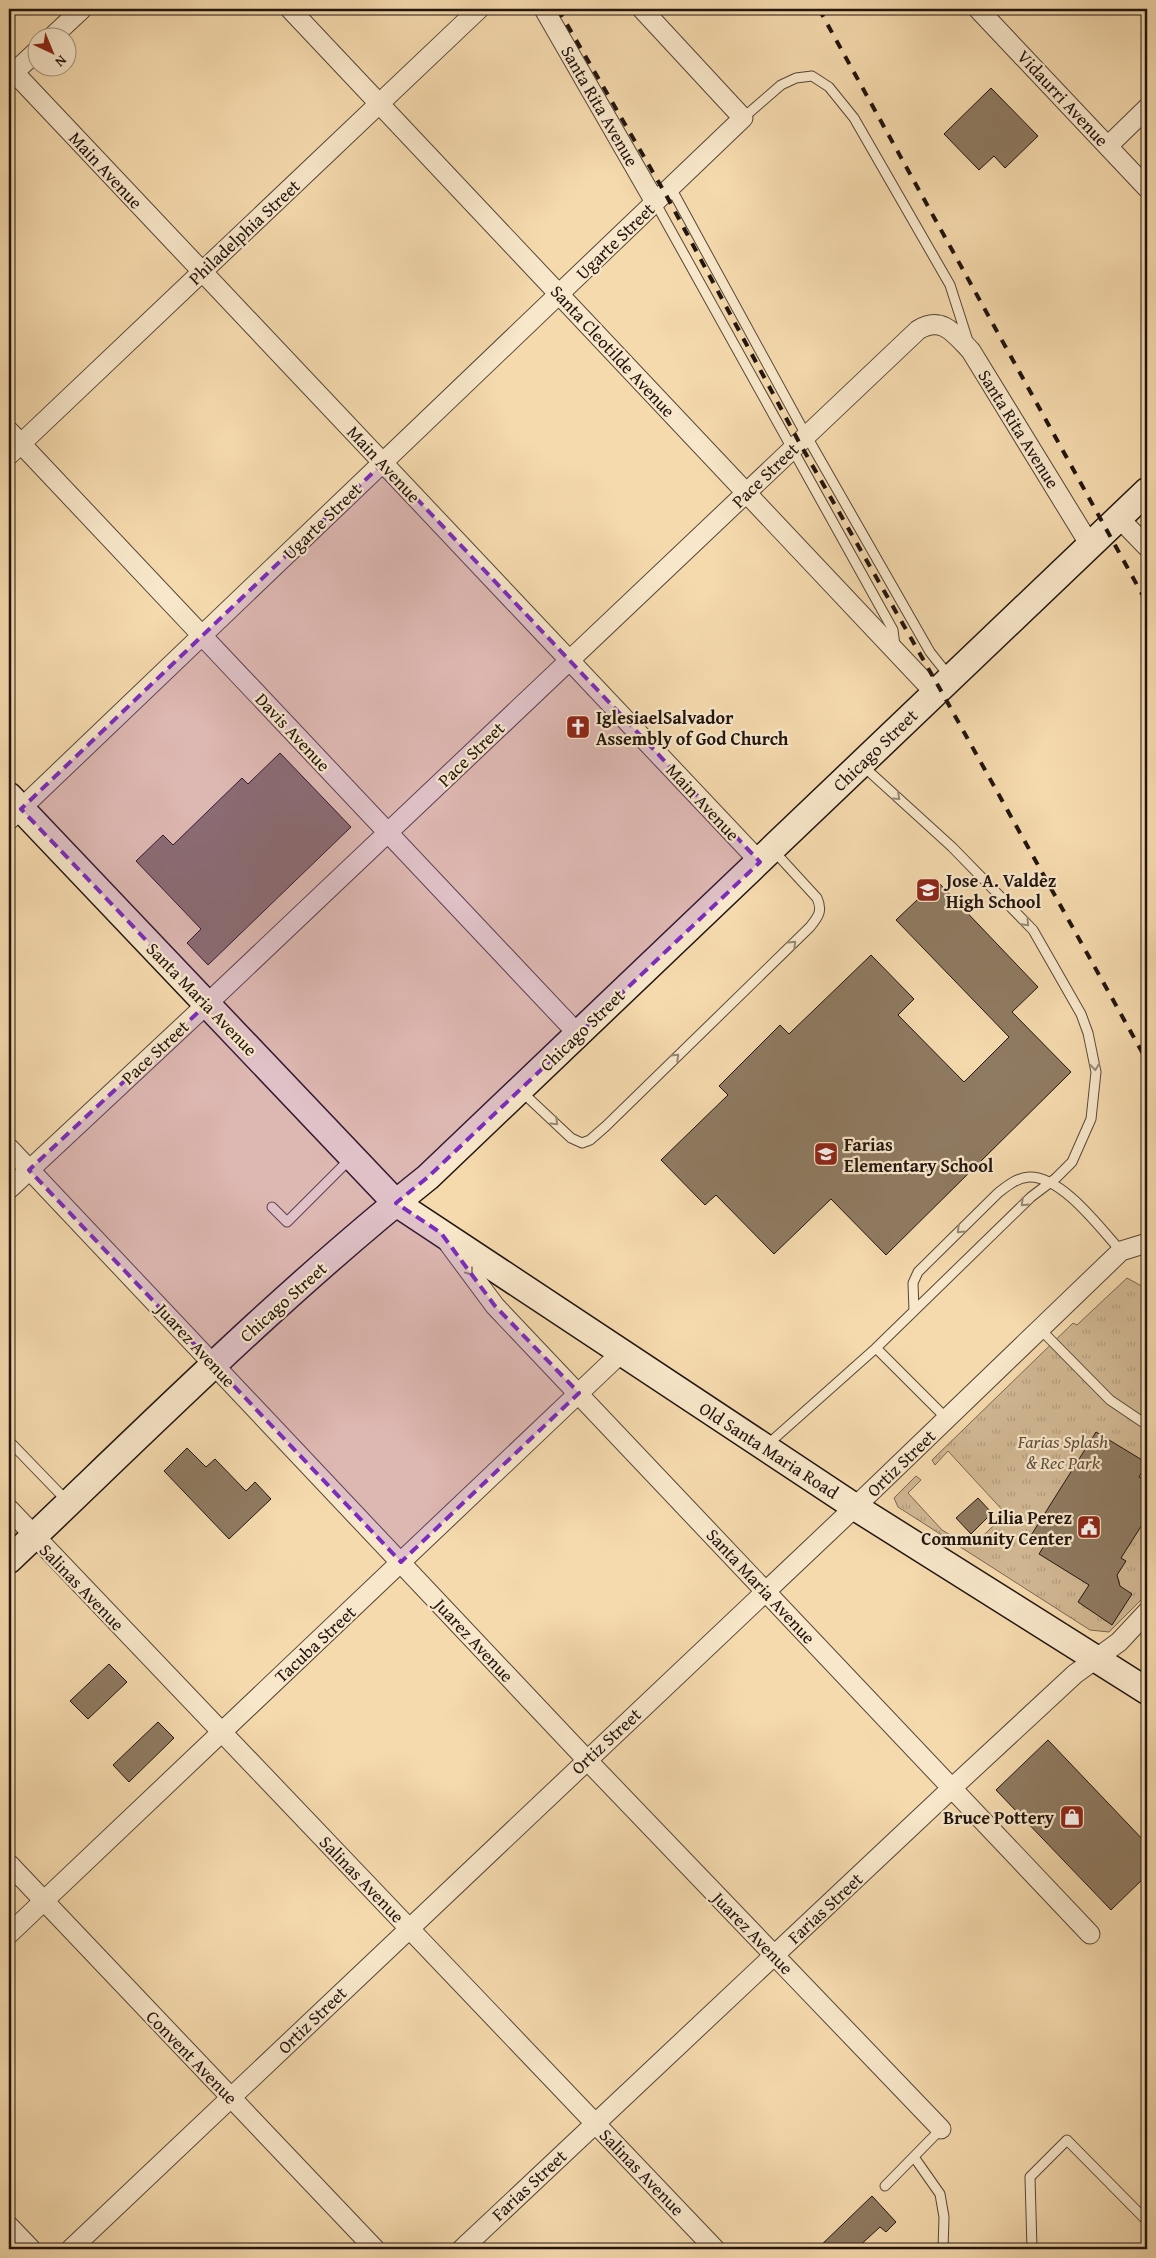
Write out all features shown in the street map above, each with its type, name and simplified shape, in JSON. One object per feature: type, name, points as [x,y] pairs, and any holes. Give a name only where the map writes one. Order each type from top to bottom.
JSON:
[{"type":"street","points":[[62,28],[82,9]]},
{"type":"street","name":"Santa Cleotilde Avenue","points":[[290,9],[896,651],[943,686]]},
{"type":"street","name":"Philadelphia Street","points":[[13,443],[202,272],[479,9]]},
{"type":"street","name":"Santa Rita Avenue","points":[[544,9],[655,202]]},
{"type":"street","points":[[642,9],[743,118]]},
{"type":"street","name":"Vidaurri Avenue","points":[[978,9],[1147,188]]},
{"type":"street","points":[[10,72],[28,58]]},
{"type":"street","name":"Main Avenue","points":[[10,72],[202,272],[569,661],[766,855]]},
{"type":"street","points":[[1108,146],[1147,108]]},
{"type":"street","name":"Ugarte Street","points":[[13,808],[202,636],[743,118]]},
{"type":"street","name":"Santa Rita Avenue","points":[[936,324],[951,331],[971,351],[1090,545]]},
{"type":"street","name":"Pace Street","points":[[9,1189],[388,833],[918,330],[927,325],[936,324]]},
{"type":"street","name":"Davis Avenue","points":[[13,443],[202,636],[578,1034]]},
{"type":"street","name":"Chicago Street","points":[[9,1560],[214,1365],[368,1224],[428,1177],[1147,490]]},
{"type":"street","points":[[1119,518],[1147,547]]},
{"type":"street","name":"Santa Maria Avenue","points":[[13,808],[207,1004],[396,1203]]},
{"type":"street","name":"Juarez Avenue","points":[[9,1148],[587,1760],[941,2129]]},
{"type":"street","name":"Old Santa Maria Road","points":[[396,1203],[856,1507],[1147,1691]]},
{"type":"street","name":"Santa Maria Avenue","points":[[440,1233],[495,1306],[1090,1934]]},
{"type":"street","name":"Ortiz Street","points":[[71,2249],[856,1507],[1121,1251],[1147,1242]]},
{"type":"street","name":"Tacuba Street","points":[[9,1934],[622,1353]]},
{"type":"street","name":"Salinas Avenue","points":[[9,1510],[716,2249]]},
{"type":"street","name":"Farias Street","points":[[462,2249],[952,1788],[1075,1674],[1119,1642],[1147,1612]]},
{"type":"street","name":"Convent Avenue","points":[[9,1864],[374,2249]]},
{"type":"street","points":[[9,2226],[31,2249]]},
{"type":"lane","points":[[743,118],[781,86],[796,78],[812,76],[829,86],[854,118],[950,285],[971,351]]},
{"type":"lane","points":[[670,188],[806,435],[930,652],[943,686]]},
{"type":"lane","points":[[655,202],[893,630],[896,651]]},
{"type":"lane","points":[[764,1447],[876,1348],[1031,1197],[1051,1182],[1072,1162],[1091,1119],[1096,1072],[1088,1033],[1081,1014],[1033,930],[952,847],[861,764]]},
{"type":"lane","points":[[519,1089],[571,1138],[582,1143],[590,1140],[606,1126],[810,927],[820,915],[821,906],[817,898],[766,855]]},
{"type":"lane","points":[[272,1207],[287,1222],[352,1157]]},
{"type":"lane","points":[[914,1311],[913,1283],[918,1272],[998,1193],[1012,1182],[1029,1177],[1051,1182],[1063,1190],[1121,1251]]},
{"type":"lane","points":[[1040,1329],[1110,1400],[1147,1425]]},
{"type":"lane","points":[[876,1348],[947,1419]]},
{"type":"lane","points":[[9,1442],[69,1503]]},
{"type":"lane","points":[[885,2186],[941,2129]]},
{"type":"lane","points":[[1032,2249],[1030,2177],[1067,2140],[1147,2221]]},
{"type":"lane","points":[[914,2157],[940,2194],[944,2217],[943,2249]]},
{"type":"highlighted area","points":[[383,463],[760,862],[428,1177],[396,1203],[441,1233],[495,1306],[579,1393],[401,1562],[29,1170],[207,1004],[21,809]]},
{"type":"green space","name":"Farias Splash & Rec Park","points":[[1127,1278],[1147,1289],[1147,1594],[1109,1632],[1090,1630],[898,1507],[894,1498],[916,1476],[921,1480],[908,1493],[942,1530],[971,1547],[1006,1514],[948,1451],[935,1465],[932,1460],[1073,1323],[1077,1325]]},
{"type":"building","points":[[991,88],[1038,136],[1005,168],[994,156],[979,170],[944,134]]},
{"type":"building","points":[[280,753],[351,827],[208,965],[187,943],[201,929],[136,861],[163,835],[173,845],[242,778],[248,784]]},
{"type":"building","points":[[937,881],[1038,987],[1012,1012],[1071,1072],[886,1255],[831,1199],[774,1254],[716,1195],[705,1205],[661,1160],[728,1095],[719,1086],[780,1025],[789,1034],[871,955],[914,999],[898,1015],[964,1082],[1009,1037],[896,920]]},
{"type":"building","name":"Lilia Perez Community Center","points":[[1096,1432],[1147,1463],[1139,1477],[1147,1482],[1147,1517],[1121,1558],[1126,1561],[1117,1575],[1120,1586],[1132,1594],[1112,1625],[1078,1602],[1089,1585],[1039,1554],[1044,1546],[1030,1537]]},
{"type":"building","points":[[187,1448],[206,1467],[215,1459],[246,1491],[255,1482],[271,1499],[229,1539],[164,1471]]},
{"type":"building","points":[[978,1498],[992,1513],[971,1534],[956,1518]]},
{"type":"building","points":[[109,1664],[127,1682],[88,1719],[70,1701]]},
{"type":"building","points":[[158,1722],[174,1738],[129,1782],[113,1765]]},
{"type":"building","name":"Bruce Pottery","points":[[1048,1740],[1147,1844],[1147,1875],[1111,1910],[996,1790]]},
{"type":"building","points":[[872,2196],[896,2222],[886,2232],[880,2227],[856,2249],[817,2249]]},
{"type":"railway","points":[[558,9],[665,193],[799,442],[940,689],[1147,1061]]},
{"type":"railway","points":[[819,9],[1147,603]]},
{"type":"place","name":"IglesiaelSalvador Assembly of God Church","points":[[578,727]]},
{"type":"place","name":"Jose A. Valdez High School","points":[[928,890]]},
{"type":"place","name":"Farias Elementary School","points":[[826,1154]]},
{"type":"place","name":"Lilia Perez Community Center","points":[[1089,1527]]},
{"type":"place","name":"Bruce Pottery","points":[[1072,1817]]}]
